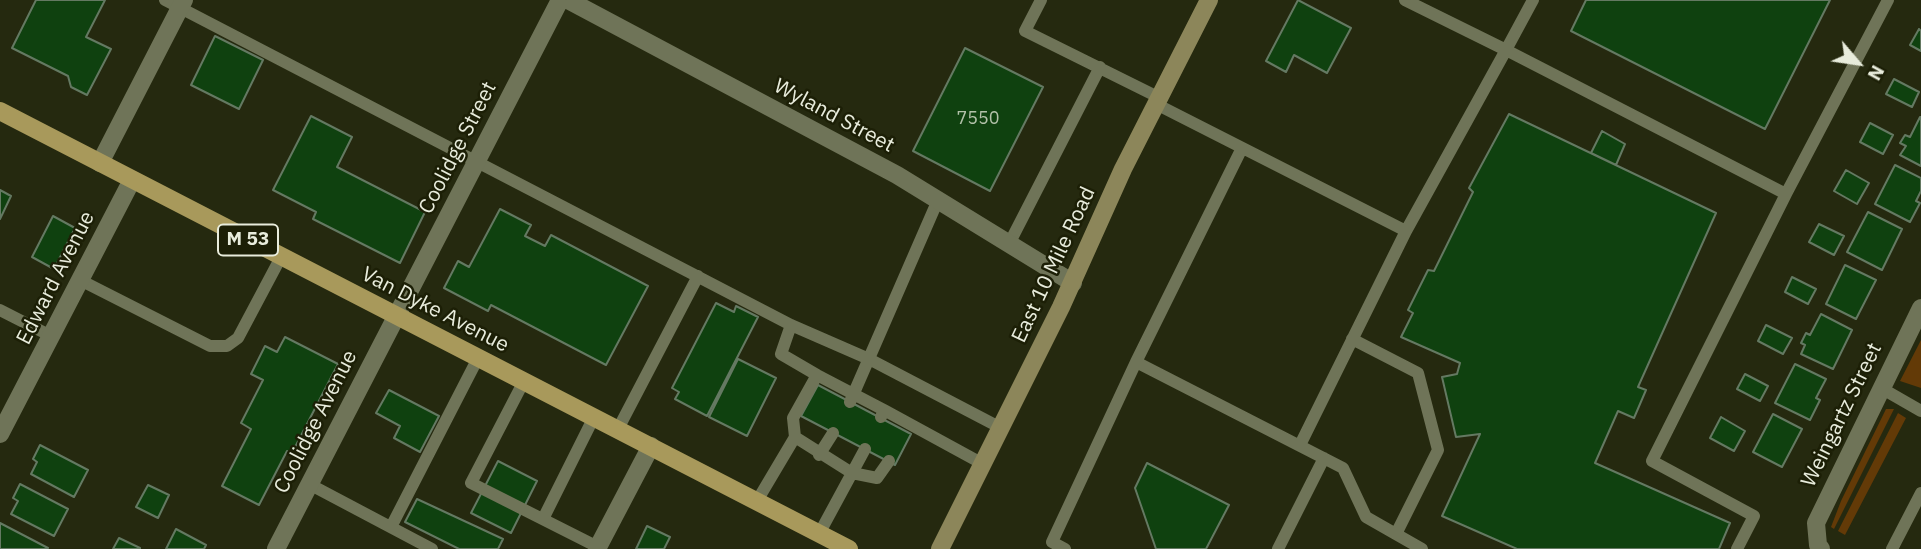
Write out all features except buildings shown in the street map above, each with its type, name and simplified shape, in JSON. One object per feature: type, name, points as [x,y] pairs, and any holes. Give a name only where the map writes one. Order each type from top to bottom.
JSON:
[{"type":"main road","name":"East 10 Mile Road","points":[[940,549],[1073,283],[1158,101],[1209,0]]},
{"type":"main road","name":"Van Dyke Avenue","points":[[0,111],[849,549]]},
{"type":"street","name":"Coolidge Street","points":[[396,316],[560,0]]},
{"type":"street","name":"Wyland Street","points":[[568,0],[897,175],[1073,283]]},
{"type":"street","points":[[100,163],[176,3]]},
{"type":"street","name":"Edward Avenue","points":[[0,434],[132,180]]},
{"type":"street","name":"Weingartz Street","points":[[1819,547],[1816,523],[1921,308]]},
{"type":"street","name":"Coolidge Avenue","points":[[276,549],[396,316]]},
{"type":"street","points":[[597,548],[651,446]]},
{"type":"lane","points":[[1041,0],[1025,31],[1100,67],[1242,148],[1406,231]]},
{"type":"lane","points":[[1405,0],[1786,194]]},
{"type":"lane","points":[[1300,445],[1406,231],[1533,0]]},
{"type":"lane","points":[[1737,549],[1754,516],[1652,461],[1786,194],[1888,0]]},
{"type":"lane","points":[[176,3],[791,325],[869,359],[1001,428]]},
{"type":"lane","points":[[1009,244],[1100,67]]},
{"type":"lane","points":[[1065,549],[1052,542],[1136,362],[1242,148]]},
{"type":"lane","points":[[852,398],[938,200]]},
{"type":"lane","points":[[80,280],[210,346],[226,345],[238,338],[281,257]]},
{"type":"lane","points":[[618,429],[698,276]]},
{"type":"lane","points":[[0,310],[51,336]]},
{"type":"lane","points":[[791,325],[781,354],[852,398],[983,464]]},
{"type":"lane","points":[[1352,339],[1418,373],[1438,450],[1396,534]]},
{"type":"lane","points":[[391,527],[478,358]]},
{"type":"lane","points":[[1136,362],[1343,468],[1366,517],[1422,549]]},
{"type":"lane","points":[[757,501],[795,437],[793,418],[817,375]]},
{"type":"lane","points":[[524,381],[471,482],[597,548]]},
{"type":"lane","points":[[1881,388],[1921,411]]},
{"type":"lane","points":[[543,519],[594,417]]},
{"type":"lane","points":[[819,455],[833,433]]},
{"type":"lane","points":[[795,437],[819,455],[852,473],[877,478],[889,461]]},
{"type":"lane","points":[[819,534],[865,449]]},
{"type":"lane","points":[[1278,549],[1324,458]]},
{"type":"lane","points":[[309,484],[432,549]]},
{"type":"lane","points":[[1892,549],[1921,493]]},
{"type":"shaded area","points":[[1921,340],[1921,388],[1900,381]]},
{"type":"shaded area","points":[[1886,409],[1894,409],[1834,529],[1831,527],[1841,501]]},
{"type":"shaded area","points":[[1898,413],[1906,418],[1845,535],[1838,531]]}]
